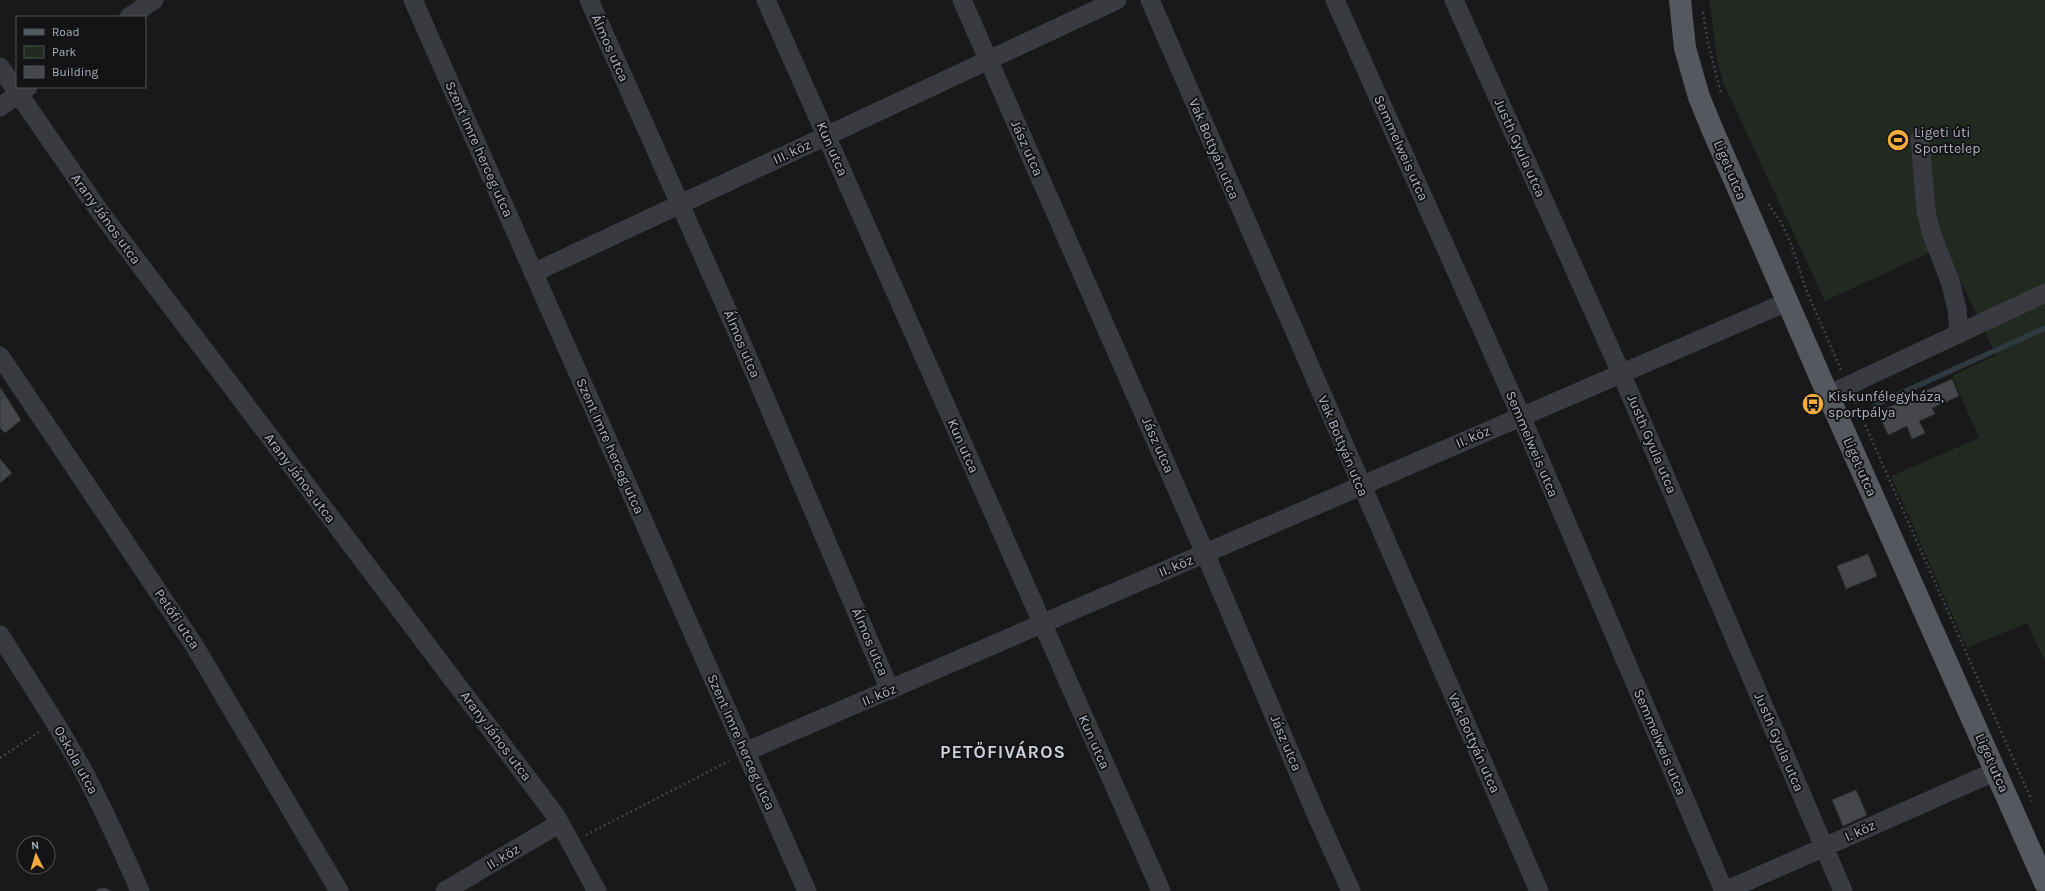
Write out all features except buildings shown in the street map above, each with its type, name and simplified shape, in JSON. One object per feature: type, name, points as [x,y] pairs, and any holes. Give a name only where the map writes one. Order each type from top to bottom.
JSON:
[{"type":"main road","name":"Liget utca","points":[[1680,0],[1685,48],[1699,97],[1787,302],[2045,882]]},
{"type":"street","points":[[130,16],[154,0]]},
{"type":"street","name":"Szent Imre herceg utca","points":[[413,0],[806,891]]},
{"type":"street","name":"Álmos utca","points":[[589,0],[737,332],[890,690]]},
{"type":"street","name":"Kun utca","points":[[766,0],[1161,891]]},
{"type":"street","name":"Jász utca","points":[[962,0],[1205,553],[1316,814],[1351,891]]},
{"type":"street","name":"III. köz","points":[[533,273],[1117,0]]},
{"type":"street","name":"Vak Bottyán utca","points":[[1150,0],[1539,891]]},
{"type":"street","name":"Semmelweis utca","points":[[1335,0],[1521,416],[1724,891]]},
{"type":"street","name":"Justh Gyula utca","points":[[1454,0],[1621,373],[1843,891]]},
{"type":"street","name":"Arany János utca","points":[[0,67],[16,83]]},
{"type":"street","points":[[0,107],[23,90]]},
{"type":"street","name":"Arany János utca","points":[[23,90],[100,212],[560,822],[597,891]]},
{"type":"street","points":[[1920,139],[1926,212],[1932,235],[1950,280],[1957,309],[1959,334]]},
{"type":"street","points":[[1828,395],[2045,293]]},
{"type":"street","name":"II. köz","points":[[745,752],[1787,302]]},
{"type":"street","name":"Petőfi utca","points":[[0,356],[194,645],[339,891]]},
{"type":"street","name":"Oskola utca","points":[[0,636],[55,722],[85,774],[109,822],[140,891]]},
{"type":"street","name":"I. köz","points":[[1724,891],[1996,771]]},
{"type":"street","name":"II. köz","points":[[445,891],[560,822]]},
{"type":"path","points":[[1702,7],[1708,43],[1723,99]]},
{"type":"path","points":[[1767,203],[1781,222],[1791,244],[1807,292],[2033,804]]},
{"type":"path","points":[[0,758],[55,722]]},
{"type":"path","points":[[571,843],[745,752]]},
{"type":"green space","name":"Ligeti úti Sporttelep","points":[[1709,0],[2045,0],[2045,662],[2027,623],[1967,648],[1891,476],[1979,438],[1952,376],[1996,355],[1944,246],[1825,301],[1723,82],[1718,64]]},
{"type":"waterway","points":[[1875,405],[2045,328]]},
{"type":"place","name":"Ligeti úti Sporttelep","points":[[1898,140]]},
{"type":"place","name":"Kiskunfélegyháza, sportpálya","points":[[1813,404]]},
{"type":"district","name":"PETŐFIVÁROS","points":[[1003,752]]}]
